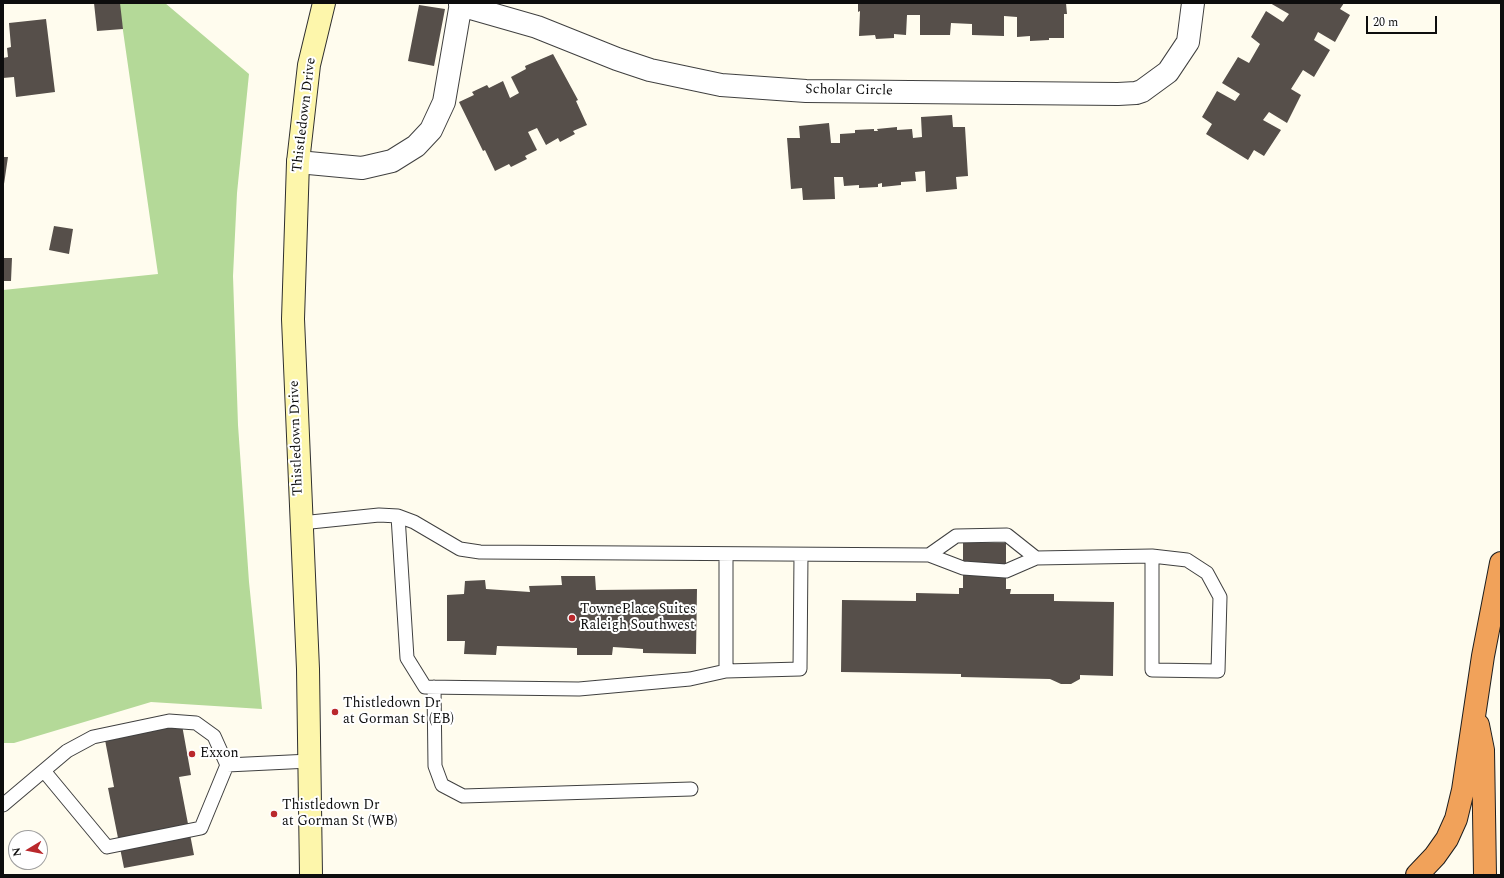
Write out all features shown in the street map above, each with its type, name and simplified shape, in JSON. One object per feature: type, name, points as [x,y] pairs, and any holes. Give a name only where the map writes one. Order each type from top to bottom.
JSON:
[{"type":"highway","points":[[1416,875],[1435,856],[1447,839],[1456,819],[1463,790],[1474,706],[1493,598],[1501,562]]},
{"type":"highway","points":[[1474,706],[1484,750],[1485,875]]},
{"type":"main road","name":"Thistledown Drive","points":[[311,875],[308,669],[293,319],[298,162],[310,65],[324,3]]},
{"type":"street","name":"Scholar Circle","points":[[460,4],[537,27],[617,60],[650,70],[721,85],[814,91],[1118,94],[1136,93],[1168,72],[1188,42],[1193,3]]},
{"type":"street","points":[[298,162],[362,168],[392,161],[416,146],[431,130],[444,102],[460,4]]},
{"type":"lane","points":[[301,523],[379,515],[398,516],[414,522],[460,549],[480,552],[929,556],[963,568],[1006,571],[1036,558],[1152,556],[1187,560],[1207,573],[1220,597],[1218,671],[1152,670],[1152,556]]},
{"type":"lane","points":[[398,516],[407,658],[425,687],[579,689],[690,679],[726,671],[800,669],[801,555]]},
{"type":"lane","points":[[929,556],[956,536],[1007,535],[1036,558]]},
{"type":"lane","points":[[726,554],[726,671]]},
{"type":"lane","points":[[434,687],[435,766],[442,785],[463,796],[691,789]]},
{"type":"lane","points":[[3,806],[67,751],[93,737],[169,721],[196,723],[214,736],[228,765],[201,828],[107,847],[44,771]]},
{"type":"lane","points":[[228,765],[310,761]]},
{"type":"green space","points":[[119,3],[165,3],[249,74],[237,193],[233,276],[238,425],[249,582],[262,709],[151,702],[14,743],[3,743],[3,290],[158,274]]},
{"type":"building","points":[[94,3],[120,3],[123,29],[97,31]]},
{"type":"building","points":[[858,3],[1066,3],[1067,14],[1064,14],[1064,38],[1049,38],[1049,40],[1030,41],[1030,36],[1017,37],[1017,17],[1004,16],[1004,36],[972,35],[972,24],[951,23],[950,35],[920,35],[920,15],[907,15],[906,35],[894,34],[894,38],[876,39],[875,35],[859,36],[860,11],[858,12]]},
{"type":"building","points":[[1270,3],[1344,3],[1340,9],[1350,15],[1335,42],[1318,32],[1314,40],[1330,50],[1314,77],[1303,70],[1291,89],[1301,95],[1287,123],[1269,112],[1263,120],[1281,130],[1264,156],[1254,150],[1248,160],[1206,134],[1212,124],[1202,117],[1217,91],[1235,101],[1240,94],[1222,83],[1238,57],[1249,63],[1260,44],[1251,37],[1266,11],[1283,22],[1289,14]]},
{"type":"building","points":[[419,5],[445,9],[434,66],[408,61]]},
{"type":"building","points":[[46,19],[55,92],[16,97],[14,77],[3,78],[3,58],[8,57],[7,48],[11,47],[9,23]]},
{"type":"building","points":[[553,54],[578,100],[576,101],[587,125],[573,131],[575,134],[560,142],[558,138],[546,145],[537,128],[528,132],[537,150],[525,156],[527,159],[511,167],[509,164],[495,171],[485,150],[483,151],[459,102],[474,95],[472,92],[487,85],[489,88],[503,81],[510,98],[519,93],[511,77],[526,69],[525,66]]},
{"type":"building","points":[[952,115],[953,127],[965,127],[968,176],[956,177],[957,189],[926,192],[925,171],[915,172],[916,181],[901,182],[901,185],[882,187],[882,183],[878,184],[878,187],[859,188],[859,185],[844,186],[843,177],[834,177],[835,199],[803,200],[802,188],[791,189],[787,138],[800,138],[799,126],[829,123],[831,143],[840,143],[840,134],[855,133],[855,130],[874,129],[874,131],[878,131],[877,129],[897,127],[897,130],[912,129],[913,138],[922,137],[921,117]]},
{"type":"building","points":[[3,157],[8,157],[4,184],[3,184]]},
{"type":"building","points":[[54,226],[73,229],[69,254],[49,250]]},
{"type":"building","points":[[3,258],[12,258],[11,281],[3,281]]},
{"type":"building","points":[[963,542],[1006,543],[1006,589],[1011,589],[1010,594],[1054,594],[1054,601],[1114,602],[1113,676],[1080,675],[1080,679],[1071,684],[1061,684],[1050,679],[961,677],[961,674],[841,672],[842,600],[916,601],[916,593],[959,594],[959,588],[963,588]]},
{"type":"building","name":"TownePlace Suites Raleigh Southwest","points":[[561,576],[595,576],[596,590],[697,589],[696,654],[643,653],[643,649],[613,647],[612,655],[577,655],[577,648],[497,646],[496,655],[464,654],[465,641],[447,641],[447,595],[464,594],[465,581],[485,580],[486,589],[530,592],[529,586],[562,585]]},
{"type":"building","points":[[182,725],[191,775],[179,777],[194,855],[124,868],[108,788],[114,787],[105,740]]},
{"type":"place","name":"TownePlace Suites Raleigh Southwest","points":[[572,618]]},
{"type":"place","name":"Thistledown Dr at Gorman St (EB)","points":[[335,712]]},
{"type":"place","name":"Exxon","points":[[192,754]]},
{"type":"place","name":"Thistledown Dr at Gorman St (WB)","points":[[274,814]]}]
